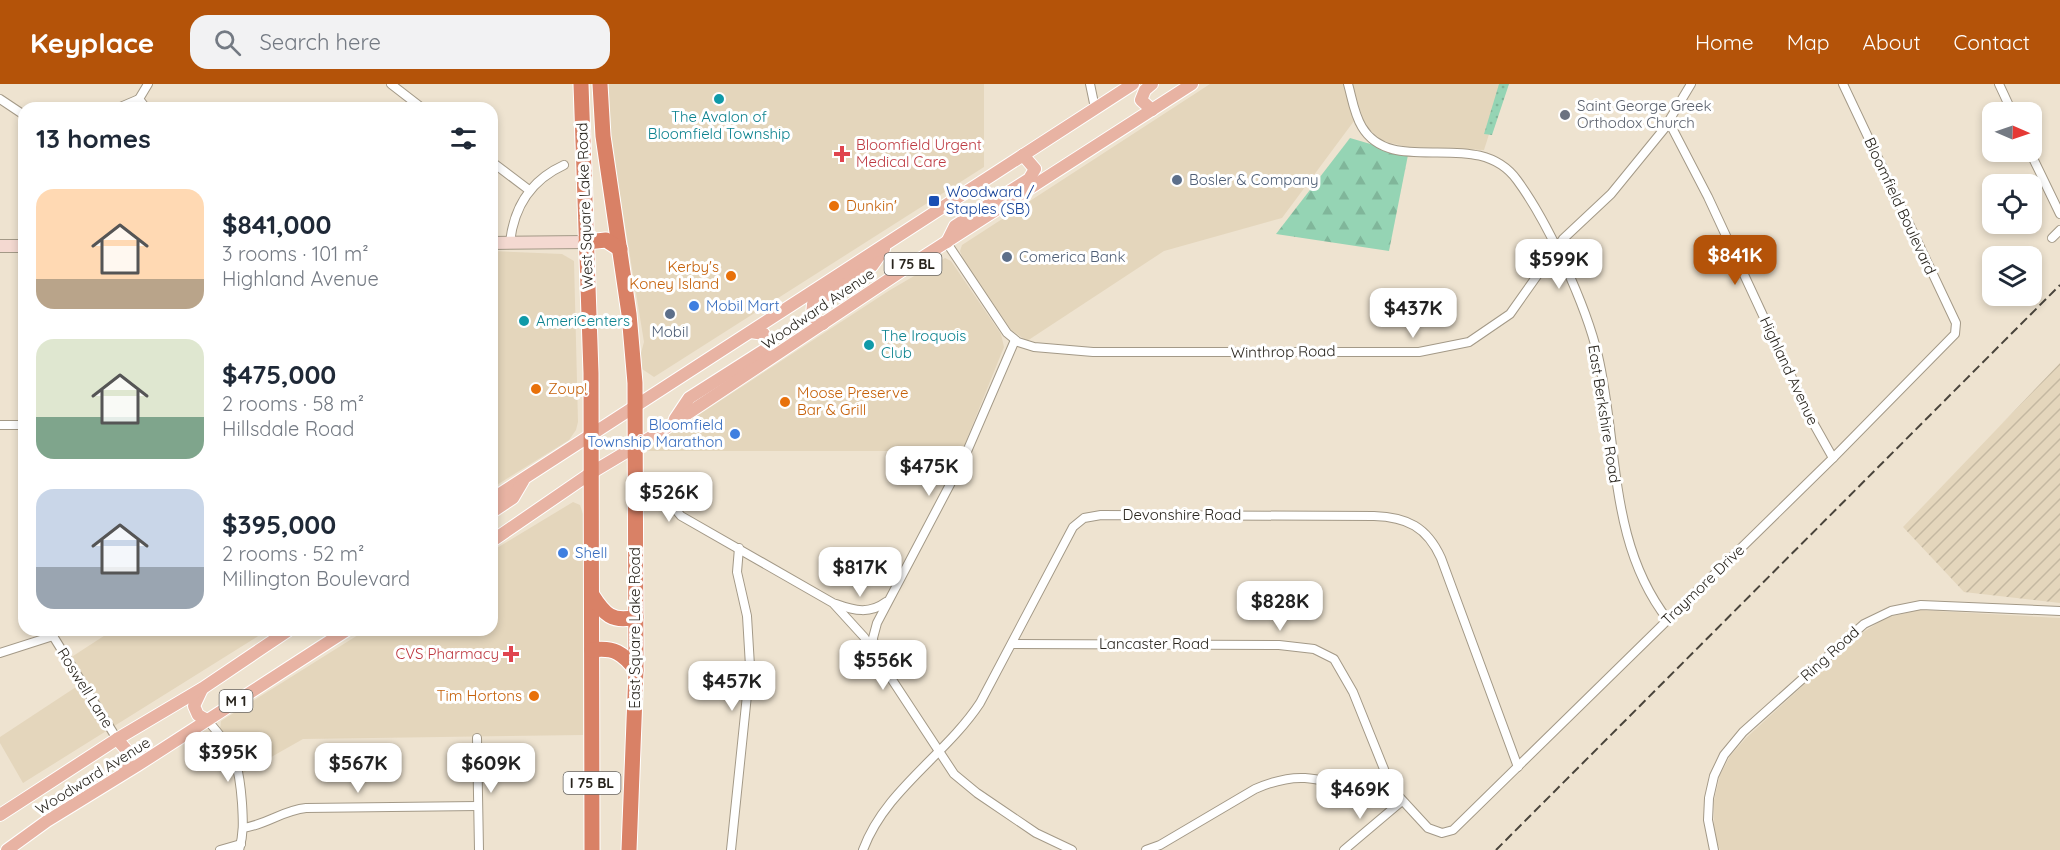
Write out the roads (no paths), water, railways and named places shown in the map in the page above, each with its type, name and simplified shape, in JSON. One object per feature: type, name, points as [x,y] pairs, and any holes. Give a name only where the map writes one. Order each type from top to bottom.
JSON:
[{"type":"highway","name":"West Square Lake Road","points":[[581,84],[591,436]]},
{"type":"highway","name":"West Square Lake Road","points":[[600,84],[603,136],[632,336],[636,407]]},
{"type":"highway","points":[[586,242],[606,240],[620,249]]},
{"type":"highway","name":"East Square Lake Road","points":[[629,850],[636,670],[636,407]]},
{"type":"highway","name":"I 75 BL","points":[[591,436],[592,850]]},
{"type":"highway","points":[[592,595],[603,612],[612,619],[636,617]]},
{"type":"highway","points":[[592,650],[608,648],[617,651],[636,670]]},
{"type":"main road","name":"Woodward Avenue","points":[[498,495],[1132,84]]},
{"type":"main road","points":[[1152,84],[1145,90],[1141,100],[1152,110]]},
{"type":"main road","name":"Woodward Avenue","points":[[498,537],[591,473],[1192,84]]},
{"type":"main road","points":[[947,243],[955,226],[1029,179],[1035,169],[1023,155]]},
{"type":"main road","points":[[823,324],[812,316],[813,304],[872,266],[888,243]]},
{"type":"main road","points":[[673,422],[689,398],[766,349],[768,343],[764,334],[750,332]]},
{"type":"main road","points":[[498,508],[513,498],[525,478]]},
{"type":"main road","name":"Woodward Avenue","points":[[0,815],[117,739],[203,688],[280,636]]},
{"type":"main road","name":"Woodward Avenue","points":[[6,850],[125,771],[338,636]]},
{"type":"main road","points":[[203,688],[194,706],[198,715],[207,720]]},
{"type":"main road","points":[[117,739],[129,753],[125,771]]},
{"type":"street","points":[[132,102],[139,99],[148,84]]},
{"type":"street","points":[[1090,84],[1095,108]]},
{"type":"street","name":"East Berkshire Road","points":[[1348,84],[1358,119],[1366,133],[1379,144],[1408,152],[1480,154],[1503,164],[1523,189],[1557,250],[1598,355],[1617,492],[1627,538],[1645,586],[1668,620]]},
{"type":"street","name":"Winthrop Road","points":[[1015,340],[1046,349],[1105,353],[1438,350],[1477,339],[1504,320],[1520,303],[1566,236],[1611,194],[1670,122],[1691,84]]},
{"type":"street","name":"Bloomfield Boulevard","points":[[1843,84],[1956,328]]},
{"type":"street","points":[[1999,84],[2007,102]]},
{"type":"street","points":[[396,85],[415,102]]},
{"type":"street","points":[[0,99],[18,111]]},
{"type":"street","name":"Highland Avenue","points":[[1670,122],[1708,197],[1811,419],[1833,458]]},
{"type":"street","points":[[2035,162],[2060,214]]},
{"type":"street","points":[[510,242],[514,218],[529,190],[550,172],[564,165]]},
{"type":"street","points":[[498,167],[529,190]]},
{"type":"street","points":[[2052,238],[2060,230]]},
{"type":"street","points":[[498,243],[586,242]]},
{"type":"street","points":[[875,655],[873,635],[965,456],[1015,340],[1007,333],[947,243]]},
{"type":"street","points":[[0,246],[18,246]]},
{"type":"street","name":"Traymore Drive","points":[[1442,833],[1455,828],[1833,458],[1944,346],[1956,328]]},
{"type":"street","points":[[0,425],[18,425]]},
{"type":"street","points":[[670,502],[681,516],[833,603],[863,611],[876,608],[889,600]]},
{"type":"street","name":"Devonshire Road","points":[[863,850],[880,815],[938,753],[980,703],[1071,530],[1086,517],[1112,514],[1374,516],[1405,520],[1426,533],[1437,551],[1518,767]]},
{"type":"street","points":[[731,850],[750,655],[747,616],[737,572],[739,548]]},
{"type":"street","points":[[833,603],[857,628],[954,774],[977,793],[1036,833],[1072,850]]},
{"type":"street","name":"Ring Road","points":[[1714,850],[1708,820],[1709,798],[1714,776],[1724,755],[1743,732],[1864,624],[1891,611],[1921,605],[2060,610]]},
{"type":"street","points":[[0,653],[47,636]]},
{"type":"street","name":"Roswell Lane","points":[[57,636],[117,739]]},
{"type":"street","name":"Lancaster Road","points":[[1012,644],[1279,645],[1320,651],[1334,659],[1346,678],[1389,783],[1402,801],[1428,828],[1442,833]]},
{"type":"street","points":[[207,720],[230,750],[239,767],[243,828],[240,847],[220,850]]},
{"type":"street","points":[[477,738],[479,850]]},
{"type":"street","points":[[1146,850],[1160,845],[1256,789],[1278,780],[1308,778],[1373,787],[1389,783]]},
{"type":"street","points":[[1344,850],[1402,801]]},
{"type":"street","points":[[243,828],[260,824],[297,809],[478,806]]},
{"type":"railway","points":[[1496,850],[2060,285]]},
{"type":"place","name":"The Avalon of Bloomfield Township","points":[[719,99]]},
{"type":"place","name":"Saint George Greek Orthodox Church","points":[[1565,115]]},
{"type":"place","name":"Bloomfield Urgent Medical Care","points":[[842,154]]},
{"type":"place","name":"Bosler & Company","points":[[1177,180]]},
{"type":"place","name":"Woodward / Staples (SB)","points":[[934,201]]},
{"type":"place","name":"Dunkin'","points":[[834,206]]},
{"type":"place","name":"Comerica Bank","points":[[1007,257]]},
{"type":"place","name":"Kerby's Koney Island","points":[[731,276]]},
{"type":"place","name":"Mobil Mart","points":[[694,306]]},
{"type":"place","name":"Mobil","points":[[670,314]]},
{"type":"place","name":"AmeriCenters","points":[[524,321]]},
{"type":"place","name":"The Iroquois Club","points":[[869,345]]},
{"type":"place","name":"Zoup!","points":[[536,389]]},
{"type":"place","name":"Moose Preserve Bar & Grill","points":[[785,402]]},
{"type":"place","name":"Bloomfield Township Marathon","points":[[735,434]]},
{"type":"place","name":"Shell","points":[[563,553]]},
{"type":"place","name":"CVS Pharmacy","points":[[511,654]]},
{"type":"place","name":"Tim Hortons","points":[[534,696]]}]
